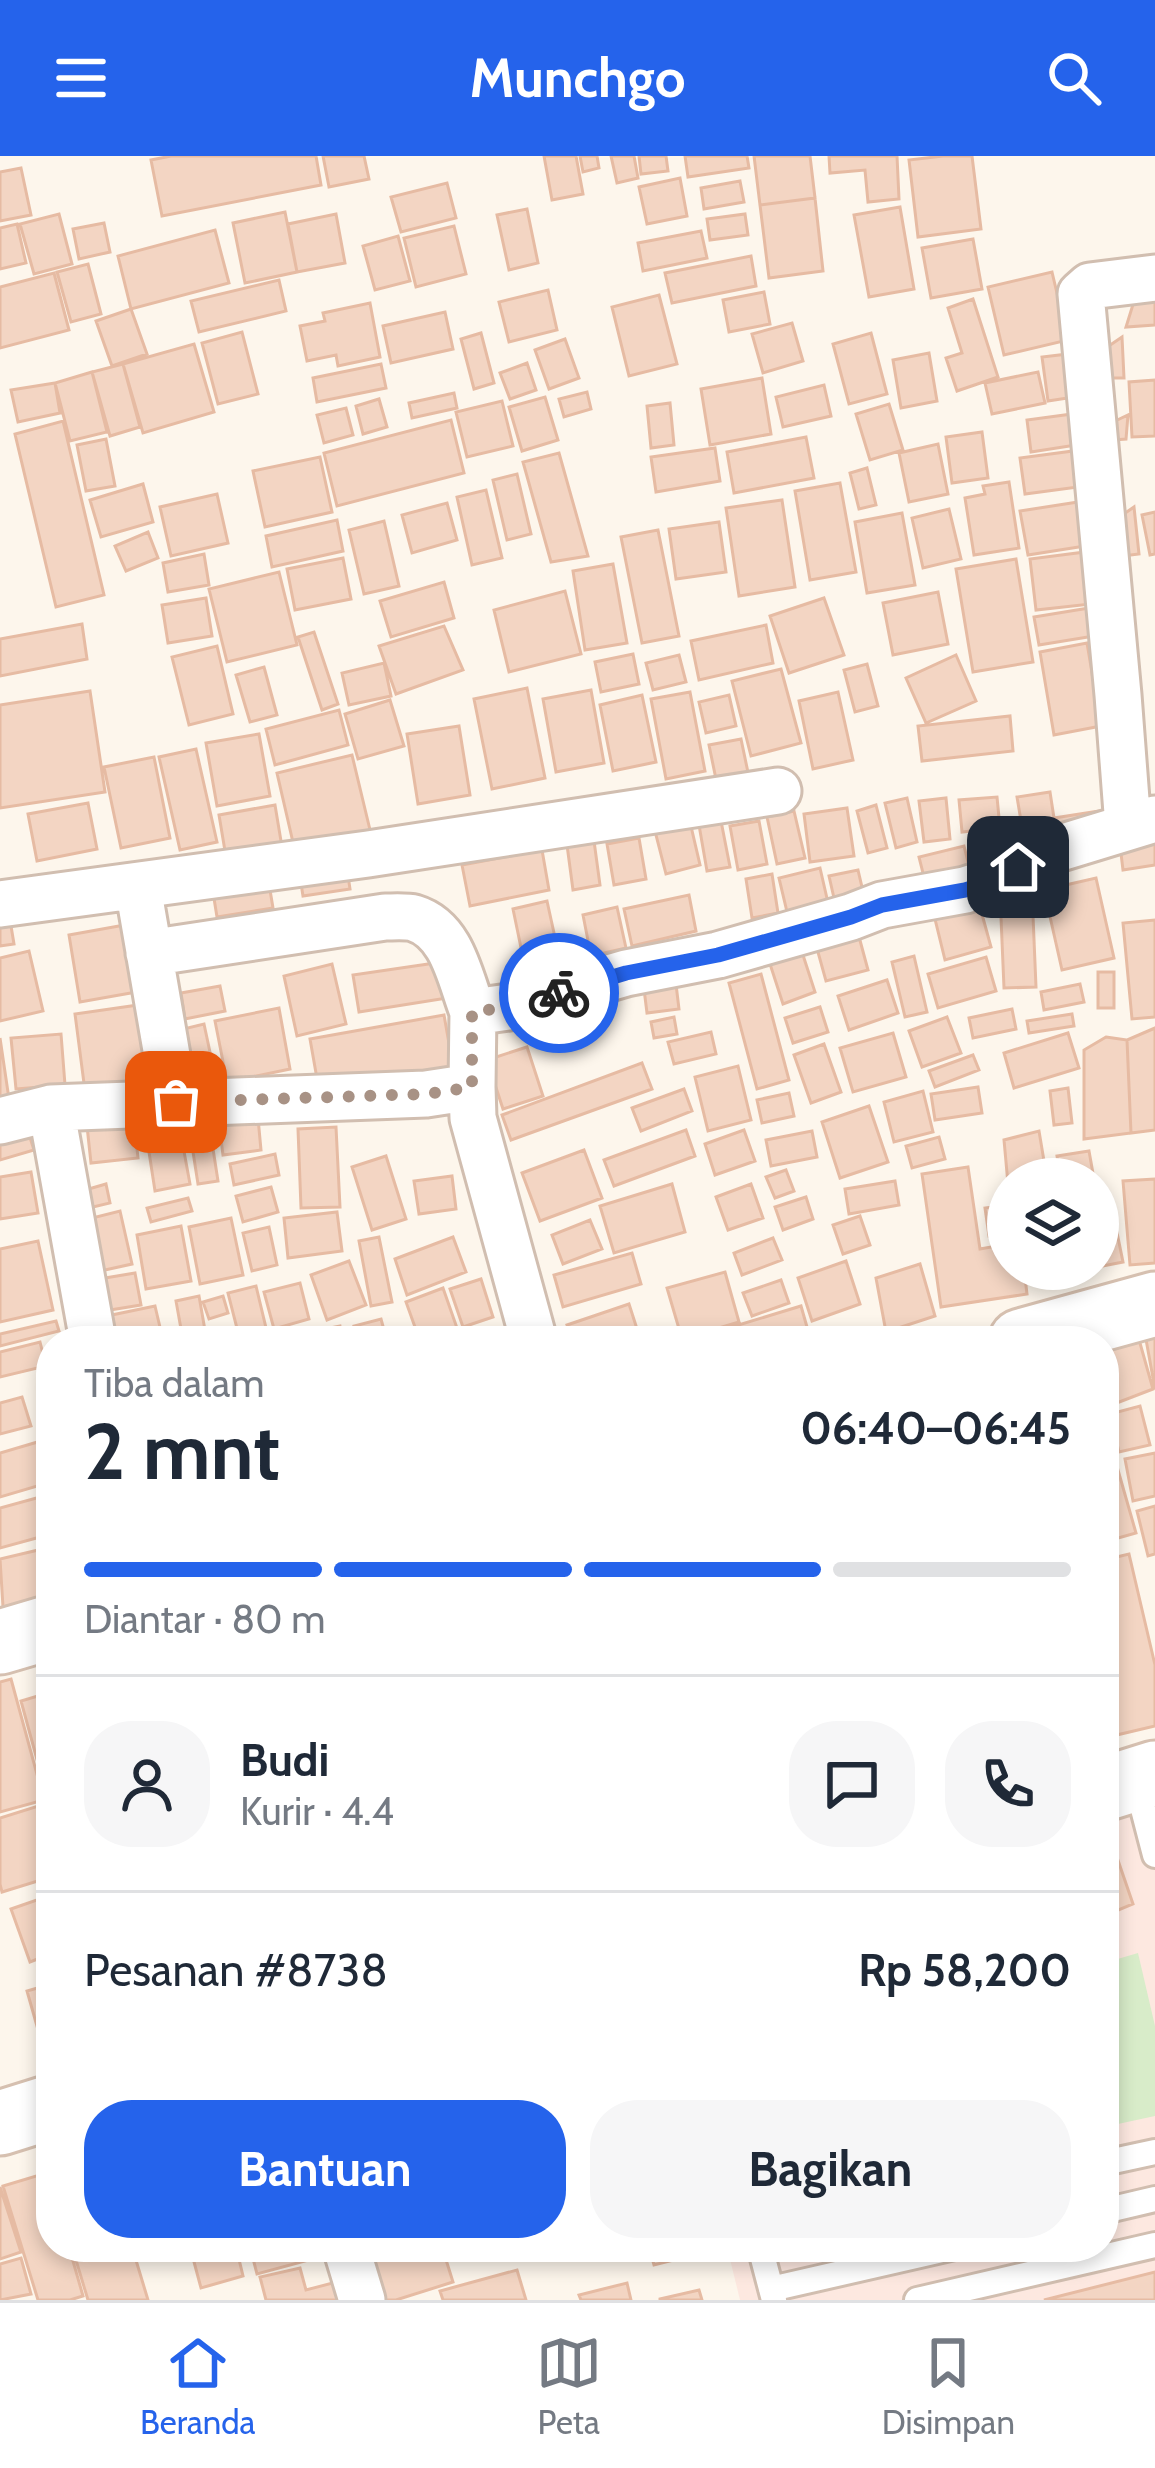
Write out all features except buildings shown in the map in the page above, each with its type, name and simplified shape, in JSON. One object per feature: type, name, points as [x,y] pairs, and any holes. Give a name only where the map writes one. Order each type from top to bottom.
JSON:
[{"type":"main road","points":[[1075,1326],[1155,1304]]},
{"type":"main road","points":[[0,1642],[36,1631]]},
{"type":"main road","points":[[0,2123],[36,2112]]},
{"type":"street","points":[[472,1012],[718,955],[882,905],[965,890],[1060,848],[1141,822],[1118,694],[1081,294],[1090,286],[1155,278]]},
{"type":"street","points":[[0,904],[778,791]]},
{"type":"street","points":[[138,887],[176,1102]]},
{"type":"street","points":[[149,953],[385,917],[413,918],[440,934],[472,1012],[472,1118],[530,1326]]},
{"type":"street","points":[[0,1121],[52,1108],[426,1094],[472,1087]]},
{"type":"street","points":[[52,1108],[90,1326]]},
{"type":"street","points":[[351,2262],[362,2300]]},
{"type":"lane","points":[[1131,1780],[1155,1855]]},
{"type":"lane","points":[[1119,2160],[1155,2152]]},
{"type":"lane","points":[[1119,2208],[1155,2200]]},
{"type":"lane","points":[[1119,2253],[1155,2245]]},
{"type":"lane","points":[[764,2262],[773,2295],[898,2262]]},
{"type":"lane","points":[[917,2300],[1081,2262]]},
{"type":"shaded area","points":[[1155,1802],[1155,2300],[740,2300],[731,2262],[1119,2262],[1119,1812]]},
{"type":"green space","points":[[1138,1953],[1155,2026],[1155,2116],[1119,2124],[1119,1959]]},
{"type":"way so far","points":[[176,1102],[426,1094],[472,1087],[472,1012],[559,993]]},
{"type":"route","points":[[559,993],[626,973],[718,955],[882,905],[965,890],[1018,867]]}]
